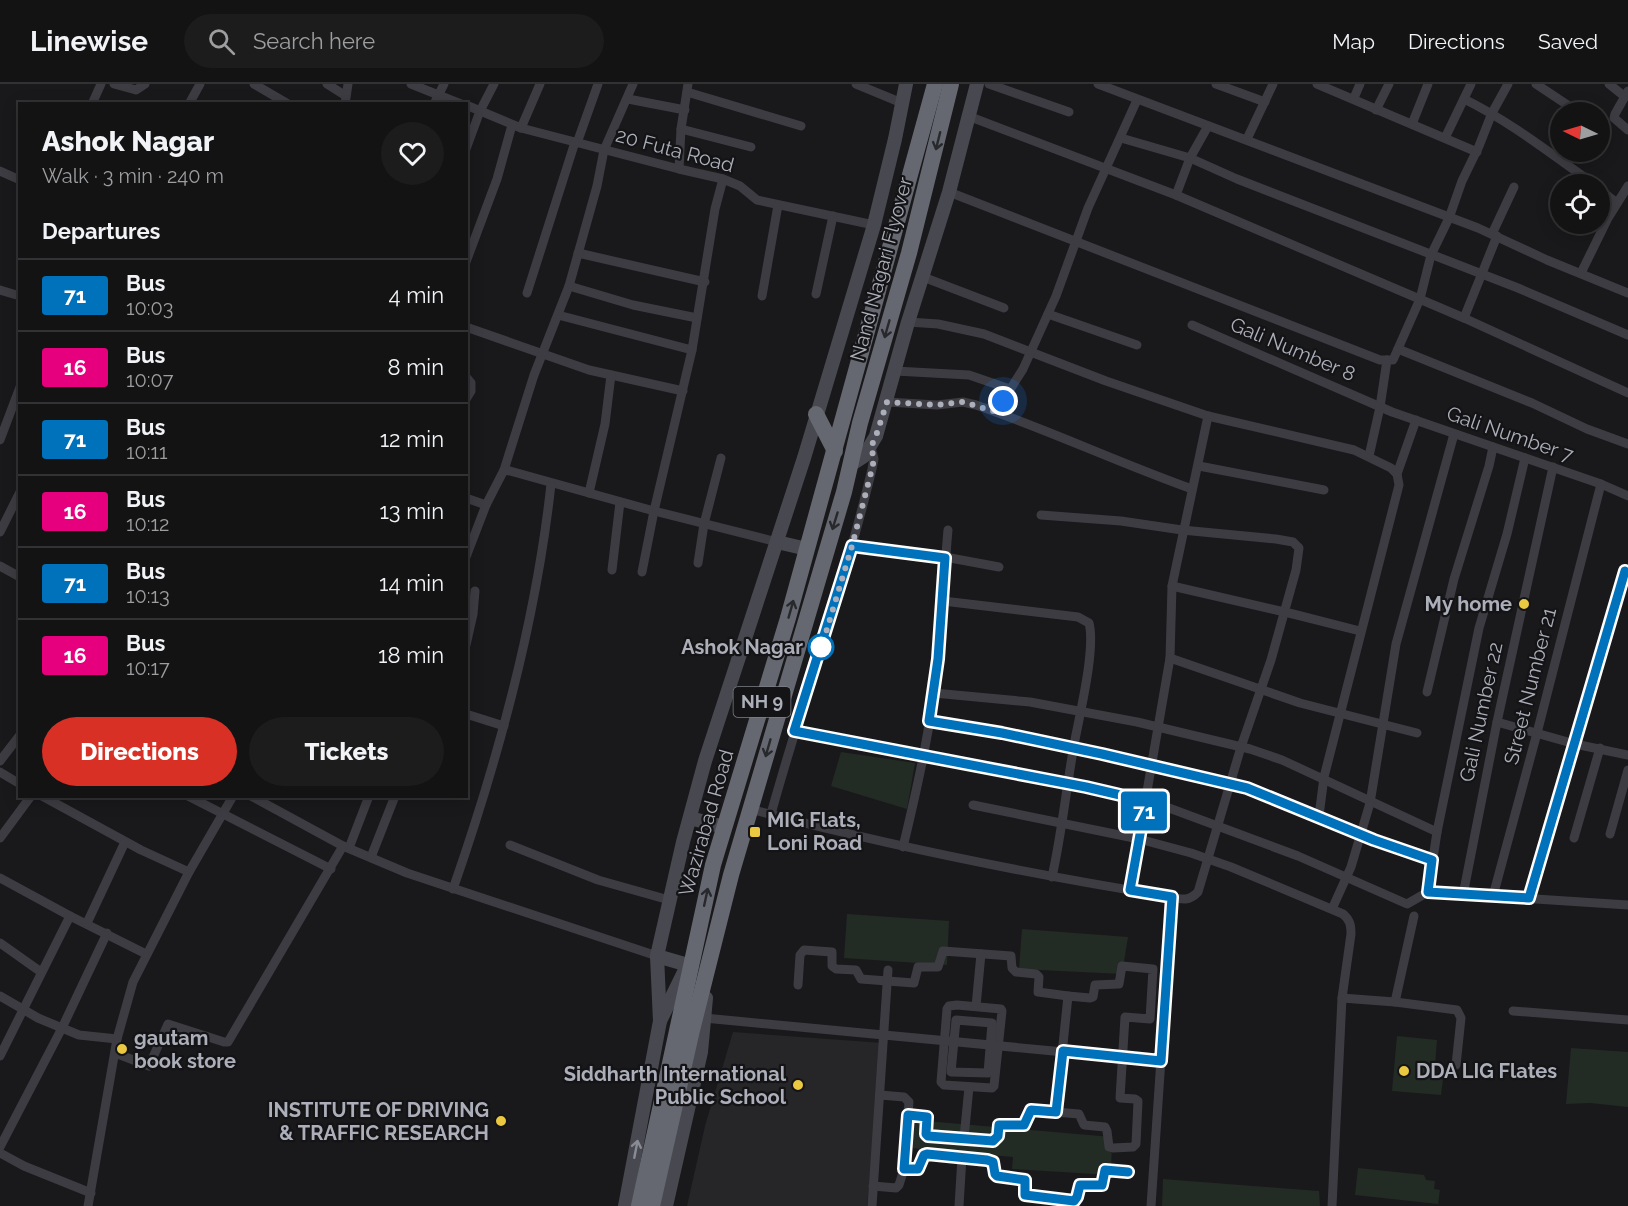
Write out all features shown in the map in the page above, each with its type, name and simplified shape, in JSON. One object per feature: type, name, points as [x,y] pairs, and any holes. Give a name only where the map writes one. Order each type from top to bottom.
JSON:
[{"type":"highway","name":"Nand Nagari Flyover","points":[[835,451],[936,84]]},
{"type":"highway","name":"Nand Nagari Flyover","points":[[850,465],[909,253],[951,84]]},
{"type":"highway","points":[[816,414],[835,451]]},
{"type":"highway","name":"Wazirabad Road","points":[[697,959],[712,866],[835,451]]},
{"type":"highway","name":"Wazirabad Road","points":[[697,959],[731,875],[850,465]]},
{"type":"highway","name":"NH 9","points":[[652,1206],[691,1025],[697,959]]},
{"type":"highway","name":"NH 9","points":[[639,1206],[691,1025]]},
{"type":"street","points":[[93,102],[101,84]]},
{"type":"street","points":[[114,84],[136,90],[145,84]]},
{"type":"street","points":[[190,102],[200,84]]},
{"type":"street","points":[[254,84],[285,102]]},
{"type":"street","points":[[327,84],[346,101]]},
{"type":"street","points":[[346,101],[348,84]]},
{"type":"street","points":[[411,84],[436,99],[451,102]]},
{"type":"street","points":[[436,99],[444,84]]},
{"type":"street","points":[[468,144],[480,111],[494,84]]},
{"type":"street","points":[[468,257],[517,126],[540,84]]},
{"type":"street","points":[[527,293],[597,84]]},
{"type":"street","points":[[468,552],[486,505],[504,470],[542,352],[569,286],[604,150],[633,84]]},
{"type":"street","points":[[856,84],[902,102]]},
{"type":"street","points":[[660,1021],[657,956],[690,818],[712,739],[777,542],[874,225],[906,84]]},
{"type":"street","points":[[850,465],[864,456],[876,436],[908,322],[949,192],[977,84]]},
{"type":"street","points":[[989,84],[1069,112]]},
{"type":"street","points":[[1098,84],[1494,235],[1547,260],[1628,293]]},
{"type":"street","points":[[1216,84],[1265,102]]},
{"type":"street","points":[[1247,139],[1273,84]]},
{"type":"street","points":[[1319,84],[1477,152]]},
{"type":"street","points":[[1354,98],[1360,84]]},
{"type":"street","points":[[1376,110],[1389,84]]},
{"type":"street","points":[[1412,123],[1428,84]]},
{"type":"street","points":[[1445,138],[1471,84]]},
{"type":"street","points":[[949,192],[1380,360],[1393,360],[1420,299],[1431,255],[1449,218],[1462,181],[1477,152],[1492,113],[1508,84]]},
{"type":"street","points":[[1536,84],[1563,102]]},
{"type":"street","points":[[1609,84],[1626,94],[1614,118],[1628,130]]},
{"type":"street","points":[[679,169],[681,129],[688,88],[801,126]]},
{"type":"street","points":[[628,99],[685,110]]},
{"type":"street","points":[[1464,99],[1492,113],[1580,174]]},
{"type":"street","points":[[996,412],[1030,352],[1048,314],[1088,208],[1137,100]]},
{"type":"street","name":"20 Futa Road","points":[[468,106],[517,126],[679,169],[723,178],[740,186],[757,200],[874,225]]},
{"type":"street","points":[[968,116],[1176,195],[1464,318],[1628,393]]},
{"type":"street","points":[[1176,195],[1190,158],[1208,126]]},
{"type":"street","points":[[681,129],[751,147]]},
{"type":"street","points":[[1121,138],[1190,158],[1237,179],[1518,288],[1628,335]]},
{"type":"street","points":[[0,171],[18,179]]},
{"type":"street","points":[[642,572],[692,350],[705,282],[715,209],[723,178]]},
{"type":"street","points":[[1581,273],[1628,186]]},
{"type":"street","points":[[1464,318],[1514,187]]},
{"type":"street","points":[[1610,198],[1617,203]]},
{"type":"street","points":[[762,296],[778,205]]},
{"type":"street","points":[[816,294],[833,216]]},
{"type":"street","points":[[578,253],[705,282]]},
{"type":"street","points":[[923,277],[1004,308]]},
{"type":"street","points":[[569,286],[633,305],[697,318]]},
{"type":"street","points":[[0,290],[18,295]]},
{"type":"street","points":[[1048,314],[1137,345]]},
{"type":"street","points":[[558,315],[692,350]]},
{"type":"street","points":[[908,322],[938,324],[984,334],[1106,381],[1208,416],[1354,450],[1391,468],[1397,474]]},
{"type":"street","name":"Gali Number 8","points":[[1192,324],[1380,407]]},
{"type":"street","points":[[468,328],[589,370],[683,391]]},
{"type":"street","points":[[1398,349],[1628,444]]},
{"type":"street","points":[[1369,456],[1387,360]]},
{"type":"street","points":[[895,371],[969,375],[1010,389]]},
{"type":"street","points":[[589,493],[605,424],[611,375]]},
{"type":"street","points":[[468,378],[471,382],[471,391],[468,396]]},
{"type":"street","points":[[1,433],[18,392]]},
{"type":"street","points":[[887,402],[937,405],[963,402],[1056,434],[1112,460],[1192,489]]},
{"type":"street","name":"Gali Number 7","points":[[1380,407],[1601,484],[1628,496]]},
{"type":"street","points":[[1130,890],[1170,658],[1172,586],[1182,530],[1208,416]]},
{"type":"street","points":[[1318,816],[1324,780],[1360,632],[1399,485],[1397,474],[1416,420]]},
{"type":"street","points":[[1332,909],[1352,867],[1370,802],[1396,644],[1454,434]]},
{"type":"street","points":[[771,814],[794,731],[852,546],[874,459],[871,447]]},
{"type":"street","points":[[1427,692],[1454,579],[1493,447]]},
{"type":"street","points":[[698,563],[704,524],[721,458]]},
{"type":"street","points":[[1428,892],[1437,832],[1479,628],[1501,556],[1526,458]]},
{"type":"street","points":[[1198,466],[1324,490]]},
{"type":"street","name":"Gali Number 22","points":[[1463,895],[1497,722],[1553,467]]},
{"type":"street","points":[[504,470],[529,475],[550,484],[807,549]]},
{"type":"street","points":[[453,889],[480,812],[504,726],[534,601],[550,484]]},
{"type":"street","name":"Street Number 21","points":[[1493,896],[1601,484]]},
{"type":"street","points":[[0,532],[18,496]]},
{"type":"street","points":[[468,499],[486,505]]},
{"type":"street","points":[[612,570],[620,502]]},
{"type":"street","points":[[750,809],[903,847],[1052,877],[1182,900],[1191,898],[1198,892],[1284,612],[1296,570],[1299,548],[1288,541],[1276,539],[1182,530],[1112,520],[1041,515]]},
{"type":"street","points":[[903,847],[924,756],[934,693],[948,531]]},
{"type":"street","points":[[852,546],[999,567]]},
{"type":"street","points":[[0,566],[18,576]]},
{"type":"street","points":[[1529,898],[1625,571]]},
{"type":"street","points":[[1172,586],[1360,632]]},
{"type":"street","points":[[468,636],[475,591]]},
{"type":"street","points":[[943,601],[1078,617],[1089,623],[1092,631],[1091,640],[1063,824],[1052,877]]},
{"type":"street","points":[[1170,658],[1300,703],[1417,733]]},
{"type":"street","points":[[934,693],[1030,702],[1241,747],[1282,760],[1437,832]]},
{"type":"street","points":[[468,715],[504,726]]},
{"type":"street","points":[[929,721],[1073,748],[1247,788],[1432,860]]},
{"type":"street","points":[[1497,722],[1575,744],[1628,755]]},
{"type":"street","points":[[794,731],[1146,801],[1298,856],[1407,904],[1428,892],[1628,906]]},
{"type":"street","points":[[0,761],[18,738]]},
{"type":"street","points":[[1574,838],[1600,748]]},
{"type":"street","points":[[1610,834],[1628,770]]},
{"type":"street","points":[[0,772],[18,783]]},
{"type":"street","points":[[0,838],[30,798]]},
{"type":"street","points":[[46,798],[125,842],[189,872]]},
{"type":"street","points":[[191,798],[331,869]]},
{"type":"street","points":[[88,1206],[117,1039],[133,982],[189,872],[232,798]]},
{"type":"street","points":[[255,798],[346,847],[407,873],[657,956],[697,959]]},
{"type":"street","points":[[115,1053],[149,1066],[168,1024],[228,1042],[346,847],[368,798]]},
{"type":"street","points":[[371,857],[394,798]]},
{"type":"street","points":[[973,805],[1139,839],[1208,859],[1332,909],[1348,918],[1351,925],[1342,998],[1332,1206]]},
{"type":"street","points":[[690,818],[724,827]]},
{"type":"street","points":[[87,923],[125,842]]},
{"type":"street","points":[[510,845],[598,880],[669,900]]},
{"type":"street","points":[[0,878],[146,954]]},
{"type":"street","points":[[1151,1206],[1172,897]]},
{"type":"street","points":[[0,1056],[70,916]]},
{"type":"street","points":[[1395,1002],[1414,916]]},
{"type":"street","points":[[0,1147],[62,1028],[107,933]]},
{"type":"street","points":[[0,943],[41,972]]},
{"type":"street","points":[[798,985],[800,955],[804,950],[831,952],[832,966],[836,969],[856,970],[861,979],[914,983],[918,967],[938,967],[944,951],[1011,956],[1012,968],[1016,972],[1036,974],[1039,977],[1038,992],[1090,998],[1093,997],[1095,985],[1115,986],[1119,984],[1122,966],[1153,969],[1150,1018],[1125,1017],[1120,1098],[1138,1101],[1136,1144],[1133,1147],[1109,1147],[1105,1127],[1084,1125],[1079,1114],[1031,1110],[1024,1125],[999,1125],[998,1136],[993,1141],[928,1136],[926,1134],[927,1117],[908,1115]]},
{"type":"street","points":[[976,1006],[981,954]]},
{"type":"street","name":"Wazirabad Road","points":[[625,1206],[660,1021],[697,959]]},
{"type":"street","name":"Wazirabad Road","points":[[666,1206],[701,1052],[691,1025],[697,959]]},
{"type":"street","points":[[872,1206],[888,970]]},
{"type":"street","points":[[0,996],[23,1010],[79,1035],[117,1039]]},
{"type":"street","points":[[1056,1112],[1068,996]]},
{"type":"street","points":[[1342,998],[1457,1010],[1461,1018],[1456,1065]]},
{"type":"street","points":[[949,1006],[976,1006],[1002,1011],[988,1073],[951,1070],[949,1041],[947,1010],[949,1006]]},
{"type":"street","points":[[1513,1011],[1628,1020]]},
{"type":"street","points":[[956,1020],[991,1023],[996,1045],[994,1086],[988,1089],[944,1085],[941,1082],[949,1041],[956,1020]]},
{"type":"street","points":[[691,1025],[884,1035],[1161,1061]]},
{"type":"street","points":[[964,1138],[969,1087]]},
{"type":"street","points":[[873,1186],[896,1188],[900,1185],[904,1169],[908,1099],[880,1095]]},
{"type":"street","points":[[0,1153],[24,1166],[91,1193]]},
{"type":"street","points":[[904,1169],[918,1169],[924,1155],[927,1154],[993,1162],[997,1176],[1025,1180],[1025,1195],[1051,1202],[1076,1200],[1080,1185],[1102,1185],[1105,1170],[1128,1172]]},
{"type":"street","points":[[959,1206],[962,1157]]},
{"type":"shaded area","points":[[841,752],[915,763],[907,809],[831,786]]},
{"type":"shaded area","points":[[847,914],[949,921],[947,965],[844,958]]},
{"type":"shaded area","points":[[1022,929],[1128,937],[1122,974],[1019,969]]},
{"type":"shaded area","name":"Siddharth International Public School","points":[[733,1032],[883,1043],[867,1206],[687,1206],[705,1126]]},
{"type":"shaded area","points":[[1397,1036],[1437,1040],[1434,1078],[1443,1079],[1441,1095],[1392,1091]]},
{"type":"shaded area","points":[[1571,1048],[1628,1052],[1628,1107],[1590,1103],[1566,1104]]},
{"type":"shaded area","points":[[904,1113],[926,1121],[1112,1137],[1111,1175],[1012,1169],[1013,1157],[901,1147]]},
{"type":"shaded area","points":[[1358,1168],[1424,1175],[1426,1180],[1435,1181],[1434,1189],[1440,1190],[1438,1204],[1355,1195]]},
{"type":"shaded area","points":[[1163,1179],[1319,1191],[1320,1206],[1162,1206]]},
{"type":"bus line","name":"71","points":[[1128,1172],[1105,1170],[1102,1185],[1080,1185],[1074,1201],[1025,1195],[1025,1180],[997,1176],[993,1162],[987,1160],[927,1154],[924,1155],[918,1169],[904,1169],[908,1115],[928,1118],[926,1134],[928,1136],[993,1141],[998,1136],[999,1125],[1027,1124],[1031,1110],[1056,1112],[1063,1051],[1161,1061],[1172,897],[1130,890],[1146,801],[1086,787],[794,731],[852,546],[945,558],[938,659],[929,721],[1002,733],[1102,754],[1247,788],[1374,840],[1432,860],[1428,892],[1529,898],[1625,571]]},
{"type":"place","name":"My home","points":[[1524,604]]},
{"type":"place","name":"Ashok Nagar","points":[[821,647]]},
{"type":"place","name":"MIG Flats, Loni Road","points":[[755,832]]},
{"type":"place","name":"gautam book store","points":[[122,1049]]},
{"type":"place","name":"DDA LIG Flates","points":[[1404,1071]]},
{"type":"place","name":"Siddharth International Public School","points":[[798,1085]]},
{"type":"place","name":"INSTITUTE OF DRIVING & TRAFFIC RESEARCH","points":[[501,1121]]},
{"type":"route","points":[[821,647],[821,649],[857,529],[874,459],[871,447],[887,402],[937,405],[963,402],[996,412],[1003,401]]}]
